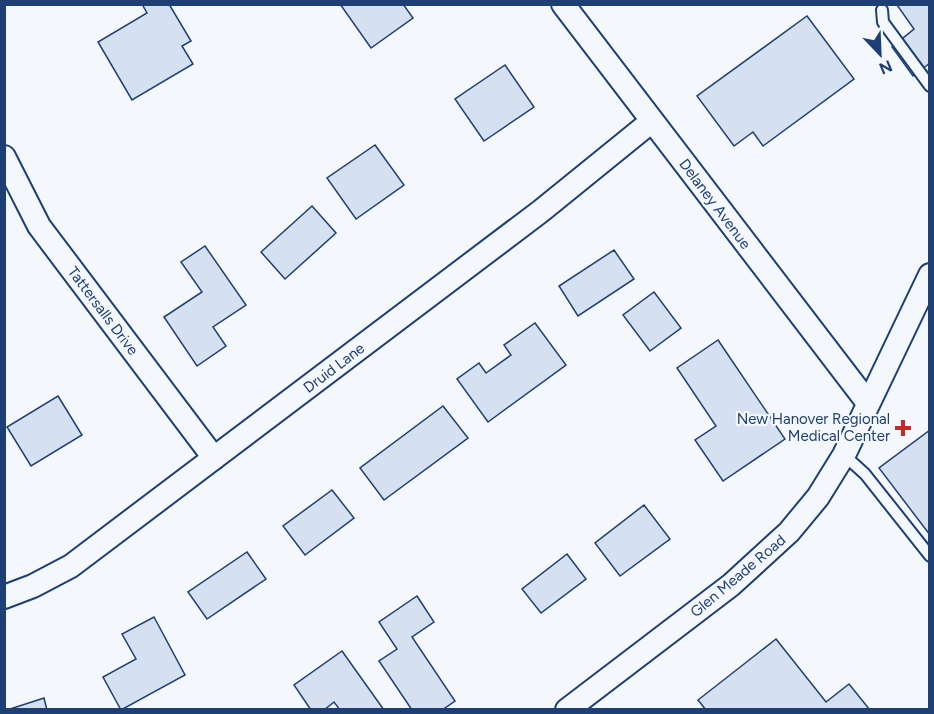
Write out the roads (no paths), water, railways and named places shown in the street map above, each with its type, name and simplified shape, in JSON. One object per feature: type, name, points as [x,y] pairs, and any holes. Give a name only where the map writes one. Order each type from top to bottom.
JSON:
[{"type":"street","name":"Delaney Avenue","points":[[563,4],[868,403]]},
{"type":"street","name":"Druid Lane","points":[[4,597],[33,586],[71,566],[541,211],[652,121]]},
{"type":"street","name":"Tattersalls Drive","points":[[4,157],[39,226],[214,458]]},
{"type":"street","name":"Glen Meade Road","points":[[567,710],[767,555],[818,497],[844,455],[930,275]]},
{"type":"lane","points":[[882,10],[883,22],[930,86]]},
{"type":"lane","points":[[844,455],[865,474],[930,556]]},
{"type":"place","name":"New Hanover Regional Medical Center","points":[[903,428]]}]
